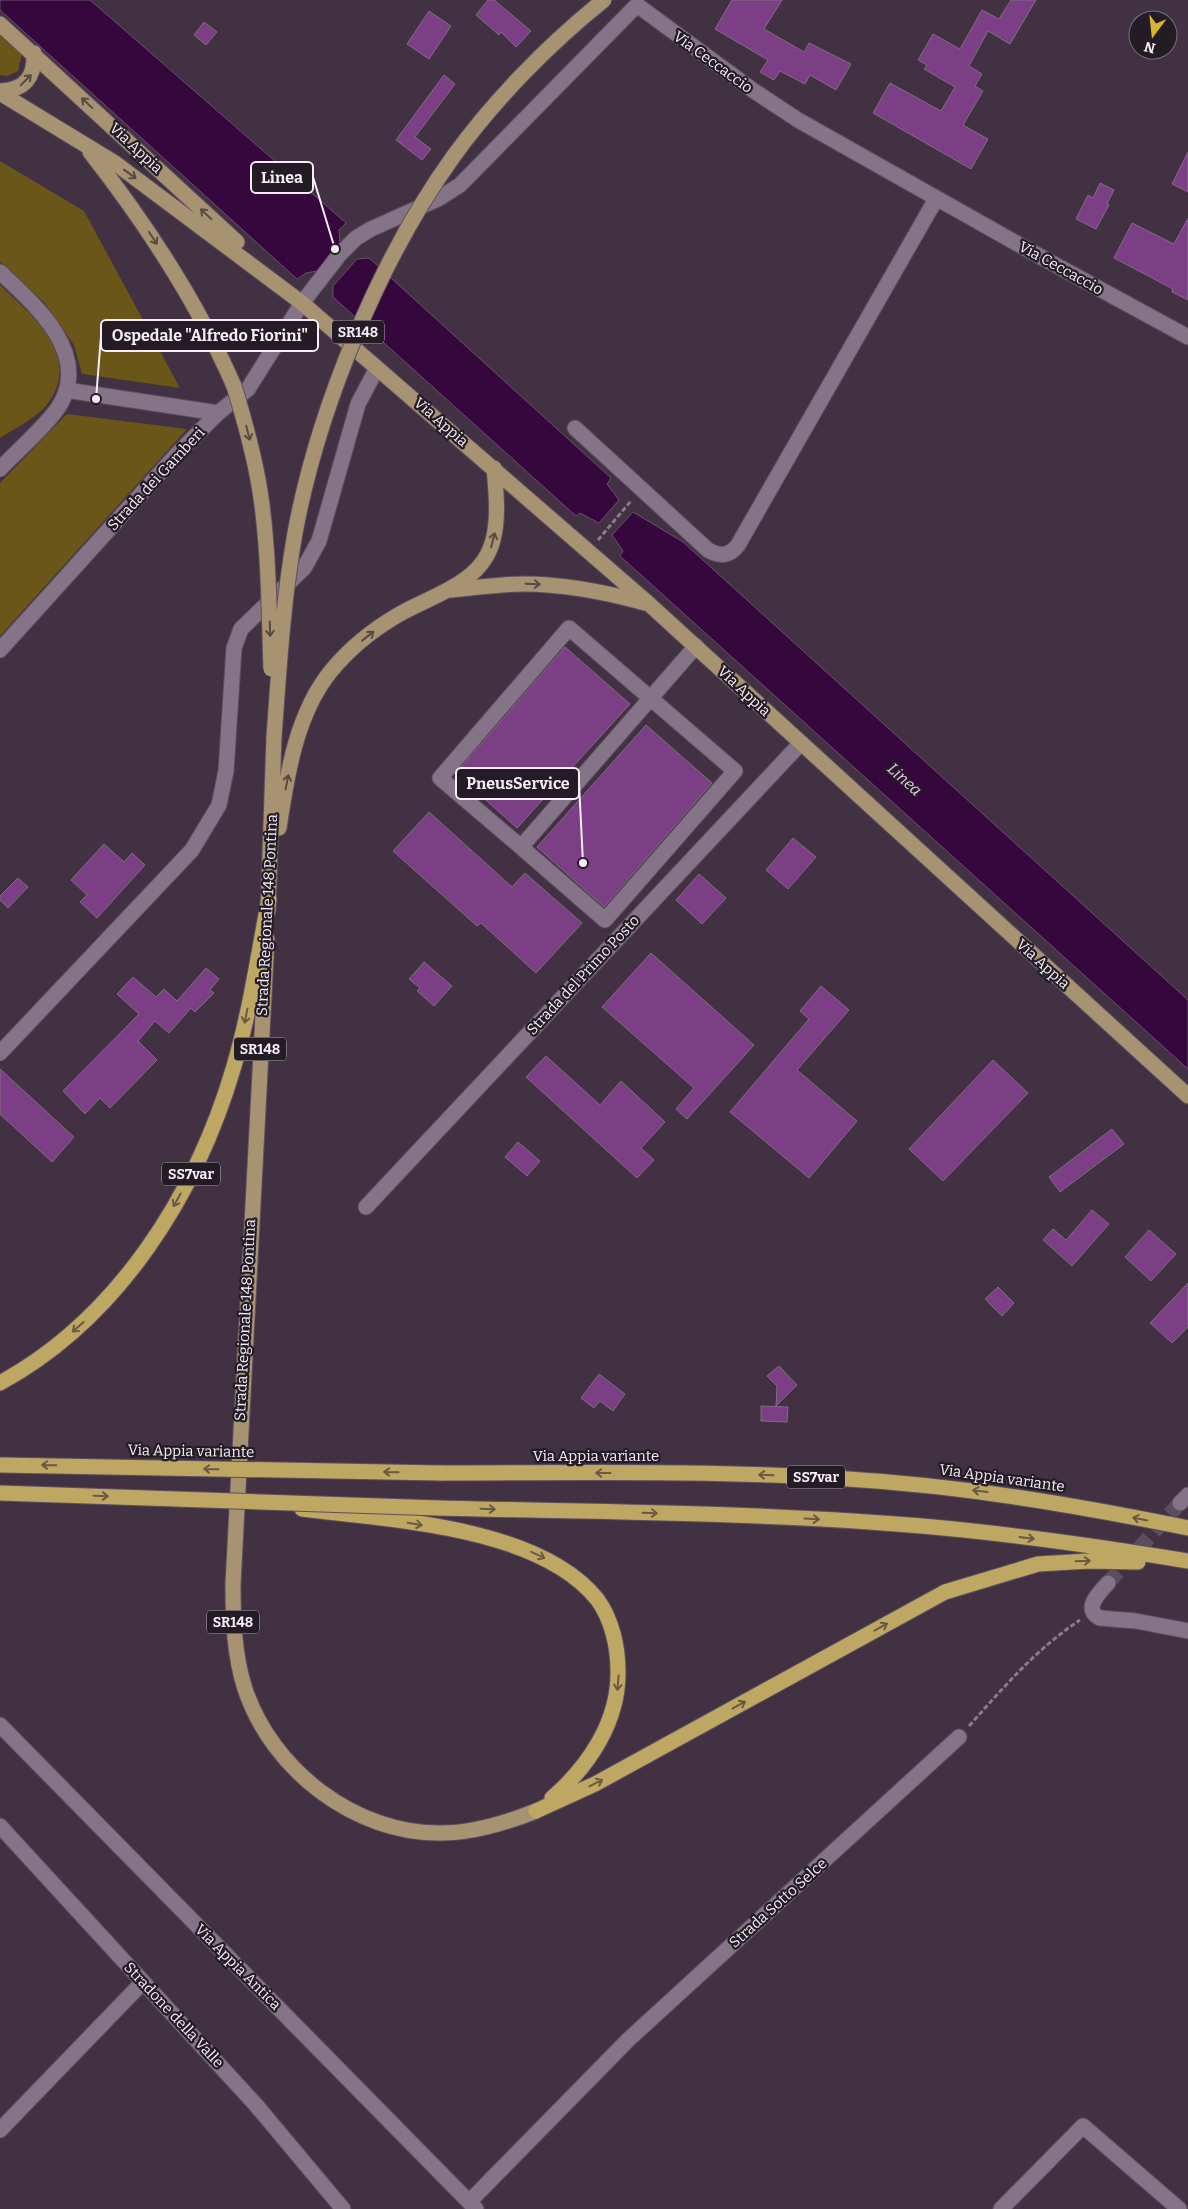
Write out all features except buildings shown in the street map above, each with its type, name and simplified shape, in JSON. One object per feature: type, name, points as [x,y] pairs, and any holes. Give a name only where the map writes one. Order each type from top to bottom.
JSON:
[{"type":"highway","name":"SS7var","points":[[0,1383],[45,1354],[104,1303],[140,1259],[179,1197],[209,1138],[234,1067],[269,899]]},
{"type":"highway","name":"Via Appia variante","points":[[0,1464],[440,1473],[697,1473],[849,1479],[996,1494],[1188,1528]]},
{"type":"highway","points":[[0,1493],[439,1508],[763,1516],[897,1524],[1030,1538],[1188,1561]]},
{"type":"highway","points":[[246,1501],[440,1528],[516,1547],[555,1564],[572,1576],[594,1596],[602,1607],[611,1628],[617,1653],[618,1677],[615,1702],[607,1727],[579,1771],[536,1811]]},
{"type":"highway","points":[[536,1811],[595,1784],[945,1592],[1038,1564],[1102,1560],[1188,1568]]},
{"type":"main road","name":"Strada Regionale 148 Pontina","points":[[536,1811],[491,1826],[443,1833],[410,1830],[380,1822],[339,1804],[305,1779],[278,1749],[256,1714],[245,1689],[237,1656],[232,1598],[251,1198],[269,899],[274,738],[285,605],[299,515],[318,443],[335,390],[370,305],[417,211],[454,155],[525,74],[559,39],[604,0]]},
{"type":"main road","name":"Via Appia","points":[[0,24],[34,53],[297,299],[494,468],[696,646],[1188,1096]]},
{"type":"main road","points":[[0,92],[16,88],[28,80],[34,68],[34,53]]},
{"type":"main road","name":"Via Appia","points":[[0,92],[83,143],[151,190],[297,299]]},
{"type":"main road","name":"SR148","points":[[83,143],[127,200],[183,285],[210,333],[234,386],[254,457],[262,505],[268,584],[274,738]]},
{"type":"main road","name":"SR148","points":[[269,899],[280,820],[292,756],[319,686],[332,669],[353,648],[396,616],[449,590],[472,574],[483,563],[493,540],[496,498],[494,468]]},
{"type":"main road","name":"SR148","points":[[449,590],[523,584],[562,586],[610,594],[649,604]]},
{"type":"street","name":"Via Ceccaccio","points":[[297,299],[313,287],[356,238],[379,224],[438,199],[460,185],[637,2],[777,107],[936,199],[1188,337]]},
{"type":"street","points":[[575,428],[708,550],[720,555],[731,552],[738,545],[936,199]]},
{"type":"street","points":[[0,272],[42,315],[62,343],[68,369],[66,390],[58,407],[0,469]]},
{"type":"street","name":"Strada dei Gamberi","points":[[0,650],[177,454],[218,413],[244,394],[253,384],[297,299]]},
{"type":"street","points":[[0,1053],[192,850],[219,805],[226,772],[234,648],[241,629],[304,568],[319,541],[358,404],[377,368]]},
{"type":"street","points":[[66,390],[218,413]]},
{"type":"street","points":[[569,628],[650,698],[734,771],[605,920],[440,778],[569,628]]},
{"type":"street","points":[[521,847],[696,646]]},
{"type":"street","name":"Strada del Primo Posto","points":[[366,1208],[800,743]]},
{"type":"street","points":[[1108,1583],[1093,1601],[1093,1612],[1100,1618],[1136,1621],[1188,1631]]},
{"type":"street","name":"Via Appia Antica","points":[[0,1725],[473,2206]]},
{"type":"street","name":"Strada Sotto Selce","points":[[473,2206],[628,2040],[959,1737]]},
{"type":"street","name":"Stradone della Valle","points":[[0,1826],[256,2105],[343,2209]]},
{"type":"street","points":[[0,2130],[143,1982]]},
{"type":"street","points":[[1002,2209],[1083,2126],[1178,2209]]},
{"type":"path","points":[[605,531],[628,504]]},
{"type":"path","points":[[959,1737],[1035,1654],[1054,1638],[1093,1612]]},
{"type":"shaded area","points":[[0,34],[22,53],[18,71],[7,76],[0,75]]},
{"type":"shaded area","points":[[0,161],[84,211],[180,388],[82,374],[74,345],[44,302],[0,262]]},
{"type":"shaded area","points":[[0,285],[40,325],[50,340],[57,356],[60,372],[56,389],[45,407],[30,420],[0,438]]},
{"type":"shaded area","points":[[67,414],[187,429],[0,636],[0,483]]},
{"type":"water","points":[[0,0],[90,0],[346,223],[339,230],[340,243],[317,271],[306,273],[297,279],[0,10]]},
{"type":"water","points":[[369,258],[611,478],[607,484],[619,500],[599,523],[580,513],[576,516],[333,297],[333,286],[357,259]]},
{"type":"water","points":[[633,512],[683,542],[1188,1000],[1188,1069],[620,556],[623,551],[612,535]]},
{"type":"tunnel","points":[[1108,1583],[1180,1503]]},
{"type":"place","name":"Linea","points":[[335,249]]},
{"type":"place","name":"Ospedale \"Alfredo Fiorini\"","points":[[96,399]]},
{"type":"place","name":"PneusService","points":[[583,863]]}]
